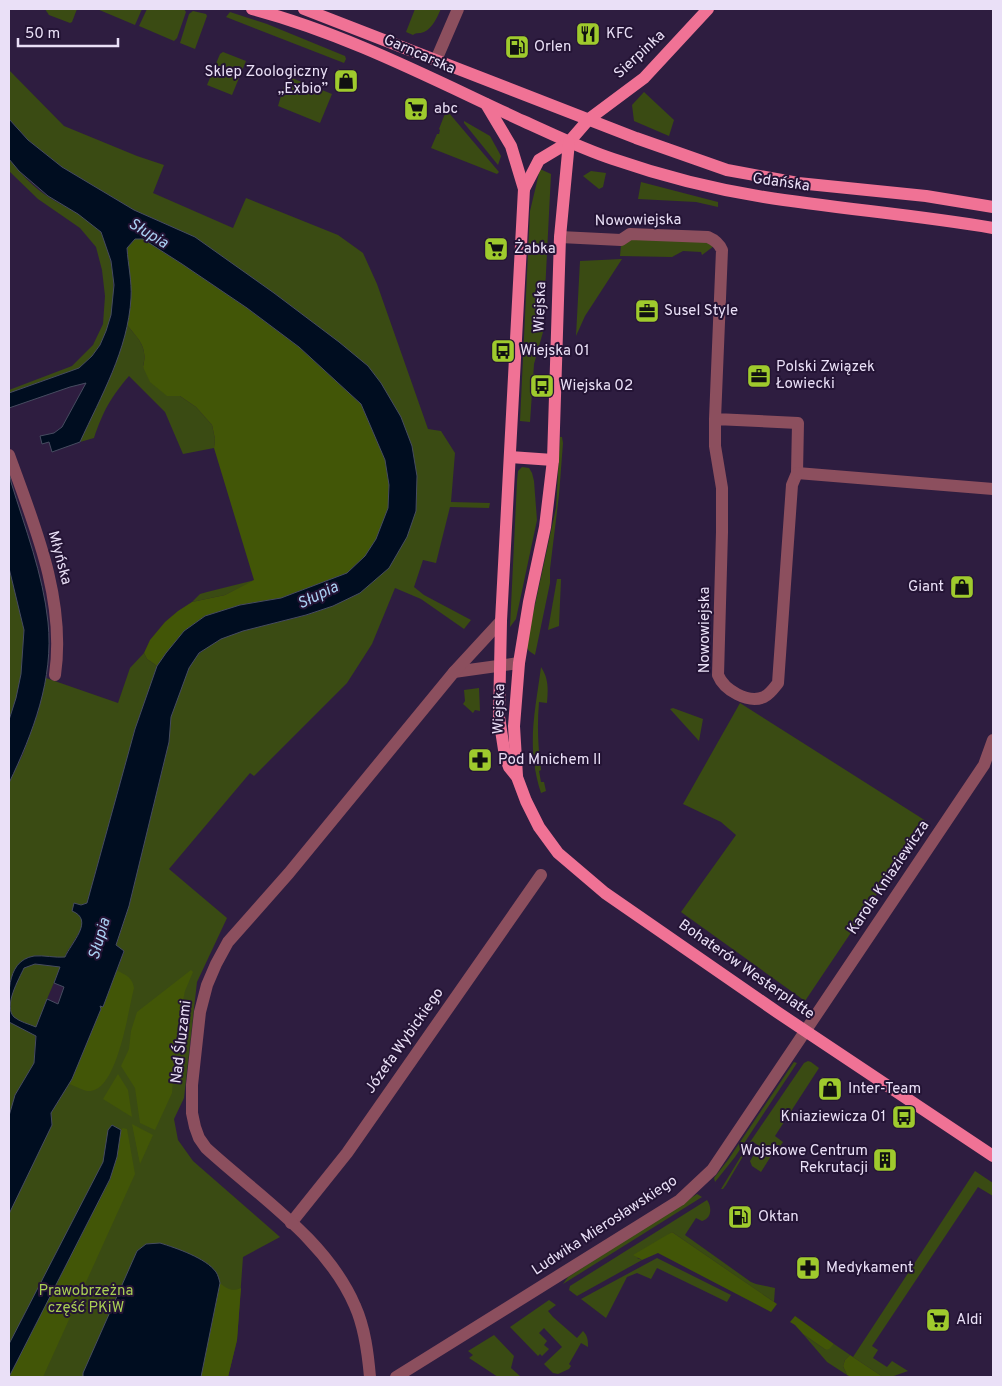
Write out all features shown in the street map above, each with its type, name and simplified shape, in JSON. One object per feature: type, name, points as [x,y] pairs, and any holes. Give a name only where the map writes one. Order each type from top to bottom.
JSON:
[{"type":"main road","name":"Garncarska","points":[[252,9],[276,15],[400,63],[569,142]]},
{"type":"main road","name":"Garncarska","points":[[304,9],[589,119]]},
{"type":"main road","name":"Sierpinka","points":[[589,119],[644,78],[708,9]]},
{"type":"main road","name":"Wiejska","points":[[486,104],[510,146],[524,190],[501,620],[499,717],[509,767],[517,778]]},
{"type":"main road","name":"Wiejska","points":[[524,190],[539,160],[569,142],[589,119]]},
{"type":"main road","name":"Gdańska","points":[[589,119],[726,170],[798,184],[926,196],[993,207]]},
{"type":"main road","name":"Wiejska","points":[[517,778],[514,726],[519,663],[544,527],[553,460],[560,237],[569,142]]},
{"type":"main road","name":"Gdańska","points":[[569,142],[622,162],[723,190],[797,202],[924,217],[993,228]]},
{"type":"main road","points":[[510,457],[553,460]]},
{"type":"main road","name":"Bohaterów Westerplatte","points":[[517,778],[539,827],[558,853],[605,893],[993,1156]]},
{"type":"street","points":[[436,60],[458,9]]},
{"type":"street","name":"Nowowiejska","points":[[560,237],[621,240],[630,234],[708,237],[716,240],[722,250],[715,419],[714,446],[722,488],[718,675],[721,682],[729,690],[750,698],[763,697],[772,691],[778,683],[792,485],[797,473],[798,423],[715,419]]},
{"type":"street","name":"Młyńska","points":[[9,455],[50,579],[57,630],[58,649],[55,674]]},
{"type":"street","points":[[797,473],[993,489]]},
{"type":"street","name":"Nad Śluzami","points":[[370,1377],[364,1334],[356,1307],[345,1286],[323,1256],[291,1223],[206,1148],[199,1138],[192,1114],[192,1085],[200,1012],[207,986],[228,942],[289,873],[454,672],[501,620]]},
{"type":"street","points":[[454,672],[519,663]]},
{"type":"street","name":"Karola Kniaziewicza","points":[[806,1031],[984,764],[993,740]]},
{"type":"street","name":"Józefa Wybickiego","points":[[291,1223],[347,1153],[542,875]]},
{"type":"street","name":"Ludwika Mierosławskiego","points":[[396,1377],[680,1200],[712,1170],[806,1031]]},
{"type":"green space","points":[[45,9],[77,9],[70,23],[49,15]]},
{"type":"green space","points":[[97,9],[142,9],[135,25]]},
{"type":"green space","points":[[147,9],[184,9],[186,12],[177,38],[174,41],[139,26]]},
{"type":"green space","points":[[415,9],[441,9],[430,28],[413,35],[406,32]]},
{"type":"green space","points":[[193,11],[206,14],[207,16],[195,49],[180,43],[189,14]]},
{"type":"green space","points":[[230,12],[267,24],[345,56],[346,59],[344,63],[226,17]]},
{"type":"green space","points":[[223,52],[246,61],[232,95],[207,85],[220,54]]},
{"type":"green space","name":"Prawobrzeżna część PKiW","points":[[9,70],[64,126],[164,165],[153,193],[233,228],[246,198],[338,235],[363,253],[377,284],[428,429],[441,431],[455,453],[451,502],[490,503],[489,508],[450,507],[436,563],[423,560],[414,587],[424,595],[471,620],[464,629],[421,599],[395,588],[372,644],[347,683],[254,776],[250,773],[169,869],[227,918],[197,982],[184,1098],[174,1119],[178,1140],[193,1161],[280,1237],[243,1257],[237,1340],[228,1377],[9,1377],[9,1200],[52,1125],[51,1113],[72,1079],[100,1006],[103,1006],[124,952],[116,945],[129,906],[169,742],[172,712],[191,665],[200,653],[211,644],[237,632],[307,615],[360,593],[368,366],[274,293],[170,226],[134,210],[62,167],[28,140],[9,119]]},
{"type":"green space","points":[[287,76],[332,94],[320,123],[278,106]]},
{"type":"green space","points":[[644,92],[674,120],[669,136],[634,121],[632,105]]},
{"type":"green space","points":[[446,111],[499,172],[497,174],[431,148],[437,134],[439,134]]},
{"type":"green space","points":[[464,121],[490,136],[501,156],[498,165],[464,123]]},
{"type":"green space","points":[[9,159],[38,190],[83,217],[100,231],[111,264],[113,296],[112,313],[107,329],[101,343],[92,356],[75,370],[9,393],[9,390],[72,366],[93,345],[103,324],[105,296],[102,270],[96,247],[80,228],[38,199],[9,171]]},
{"type":"green space","points":[[540,169],[551,174],[543,332],[534,364],[530,422],[520,421],[530,211]]},
{"type":"green space","points":[[591,171],[606,173],[603,187],[599,189],[583,176]]},
{"type":"green space","points":[[641,182],[718,202],[718,207],[696,202],[638,199]]},
{"type":"green space","points":[[135,239],[143,239],[247,308],[299,347],[361,404],[385,460],[389,485],[388,508],[376,539],[365,556],[347,573],[281,598],[240,605],[205,616],[184,631],[157,666],[147,659],[144,653],[150,640],[165,622],[192,602],[225,595],[254,580],[214,448],[215,439],[212,425],[196,407],[180,396],[167,396],[150,382],[143,367],[144,354],[141,344],[127,325],[131,296],[127,248]]},
{"type":"green space","points":[[632,239],[703,241],[714,246],[702,255],[701,252],[683,251],[672,257],[620,256],[621,245]]},
{"type":"green space","points":[[622,259],[585,316],[576,336],[580,261]]},
{"type":"green space","points":[[127,325],[139,340],[143,349],[143,367],[167,395],[180,396],[196,407],[212,425],[215,439],[214,448],[183,454],[165,412],[129,376],[108,405],[94,438],[80,442],[114,369]]},
{"type":"green space","points":[[560,437],[562,437],[563,443],[550,583],[535,655],[526,646],[556,508]]},
{"type":"green space","points":[[522,467],[529,468],[532,473],[537,520],[516,619],[510,627],[517,481],[518,471]]},
{"type":"green space","points":[[9,568],[24,630],[21,674],[9,720]]},
{"type":"green space","points":[[557,579],[561,579],[559,626],[548,630]]},
{"type":"green space","points":[[255,580],[225,595],[192,602],[200,594]]},
{"type":"green space","points":[[144,653],[147,659],[157,666],[135,729],[87,903],[81,905],[74,903],[82,919],[82,928],[67,952],[36,1027],[34,1063],[15,1095],[9,1116],[9,783],[23,754],[38,713],[46,678],[118,703],[130,668]]},
{"type":"green space","points":[[541,667],[547,680],[548,689],[547,703],[539,702],[538,711],[541,770],[539,771],[541,782],[544,782],[546,791],[541,793],[536,776],[533,730]]},
{"type":"green space","points":[[479,688],[480,711],[475,710],[473,713],[463,704],[465,701],[464,690]]},
{"type":"green space","points":[[740,703],[926,821],[805,1001],[681,912],[736,835],[721,822],[683,804]]},
{"type":"green space","points":[[673,708],[703,719],[699,741],[670,709]]},
{"type":"green space","points":[[116,970],[130,979],[134,988],[125,1030],[115,1063],[108,1076],[100,1086],[91,1091],[86,1091],[69,1084],[100,1006],[103,1006]]},
{"type":"green space","points":[[191,970],[193,972],[185,991],[177,1030],[172,1093],[155,1130],[140,1123],[135,1088],[121,1066],[129,1049],[131,1031],[137,1012]]},
{"type":"green space","points":[[808,1061],[819,1068],[775,1136],[783,1142],[761,1172],[752,1166],[750,1161],[759,1146],[752,1141],[726,1185],[721,1189],[746,1148],[804,1063]]},
{"type":"green space","points":[[794,1062],[797,1063],[735,1157],[715,1182],[714,1178]]},
{"type":"green space","points":[[118,1074],[128,1090],[132,1117],[103,1099]]},
{"type":"green space","points":[[132,1124],[153,1135],[140,1164]]},
{"type":"green space","points":[[123,1128],[127,1129],[135,1174],[43,1377],[9,1377],[110,1180]]},
{"type":"green space","points":[[975,1171],[993,1183],[993,1196],[978,1187],[872,1346],[878,1350],[873,1358],[887,1367],[892,1361],[908,1371],[891,1377],[883,1377],[853,1357]]},
{"type":"green space","points":[[697,1194],[702,1197],[563,1284],[568,1277]]},
{"type":"green space","points":[[707,1200],[710,1206],[708,1217],[702,1221],[696,1218],[685,1235],[751,1282],[775,1288],[774,1302],[672,1232],[637,1258],[642,1260],[577,1296],[569,1290],[570,1286]]},
{"type":"green space","points":[[672,1232],[777,1304],[771,1312],[658,1253],[642,1260],[633,1255]]},
{"type":"green space","points":[[657,1258],[731,1295],[727,1302],[657,1268],[651,1279],[637,1273],[627,1277],[606,1318],[581,1299]]},
{"type":"green space","points":[[220,1283],[230,1289],[241,1288],[237,1340],[228,1377],[201,1377]]},
{"type":"green space","points":[[549,1300],[556,1305],[548,1311],[553,1317],[577,1338],[583,1331],[588,1341],[588,1347],[581,1343],[569,1364],[571,1366],[569,1369],[558,1374],[553,1373],[544,1364],[562,1347],[544,1328],[539,1333],[547,1341],[544,1345],[549,1349],[542,1356],[540,1354],[538,1356],[510,1327]]},
{"type":"green space","points":[[795,1316],[834,1344],[826,1350],[803,1334],[790,1322]]},
{"type":"green space","points":[[803,1334],[826,1350],[834,1344],[850,1355],[845,1360],[843,1366],[847,1375],[827,1362]]},
{"type":"green space","points":[[494,1335],[514,1356],[511,1368],[521,1377],[498,1377],[469,1358],[473,1355],[468,1351]]},
{"type":"green space","points":[[850,1355],[883,1377],[851,1377],[847,1375],[843,1366],[845,1360]]},
{"type":"water","name":"Słupia","points":[[9,119],[28,140],[62,167],[134,210],[195,237],[339,342],[368,366],[381,383],[401,417],[412,446],[417,476],[416,511],[407,537],[389,568],[360,593],[333,606],[306,615],[243,631],[221,639],[199,653],[189,668],[171,717],[169,742],[129,906],[116,945],[124,951],[103,1007],[100,1006],[101,1009],[72,1079],[51,1113],[52,1125],[9,1214],[9,1116],[15,1095],[34,1063],[36,1036],[9,1022],[10,983],[17,965],[24,959],[34,956],[65,957],[79,932],[81,920],[79,915],[72,911],[74,903],[81,905],[87,903],[135,729],[157,666],[184,631],[205,616],[240,605],[281,598],[347,573],[365,556],[376,539],[388,508],[389,485],[385,460],[361,404],[299,347],[247,308],[143,239],[135,239],[127,248],[131,298],[125,336],[105,390],[80,442],[52,452],[49,442],[42,444],[40,436],[54,433],[62,427],[86,383],[9,408],[9,393],[79,368],[92,356],[100,345],[111,315],[114,285],[111,261],[101,232],[78,214],[48,196],[19,171],[9,159]],"holes":[[[35,964],[60,967],[54,983],[64,987],[58,1004],[47,999],[36,1027],[14,1017],[11,1012],[11,1000],[24,968]]]},
{"type":"water","points":[[9,468],[11,482],[42,586],[46,604],[49,643],[45,685],[40,705],[26,745],[9,783],[9,720],[21,674],[24,630],[9,568]]},
{"type":"water","points":[[112,1125],[121,1130],[117,1157],[110,1179],[9,1377],[9,1344],[103,1162],[108,1130]]},
{"type":"water","points":[[160,1243],[190,1254],[205,1262],[216,1272],[219,1279],[220,1283],[201,1377],[83,1377],[83,1373],[137,1251],[146,1244]]},
{"type":"place","name":"KFC","points":[[588,34]]},
{"type":"place","name":"Orlen","points":[[517,47]]},
{"type":"place","name":"Sklep Zoologiczny „Exbio”","points":[[346,81]]},
{"type":"place","name":"abc","points":[[416,109]]},
{"type":"place","name":"Żabka","points":[[496,249]]},
{"type":"place","name":"Susel Style","points":[[647,311]]},
{"type":"place","name":"Wiejska 01","points":[[503,351]]},
{"type":"place","name":"Polski Związek Łowiecki","points":[[759,376]]},
{"type":"place","name":"Wiejska 02","points":[[542,386]]},
{"type":"place","name":"Giant","points":[[962,587]]},
{"type":"place","name":"Pod Mnichem II","points":[[480,760]]},
{"type":"place","name":"Inter-Team","points":[[830,1089]]},
{"type":"place","name":"Kniaziewicza 01","points":[[904,1117]]},
{"type":"place","name":"Wojskowe Centrum Rekrutacji","points":[[885,1160]]},
{"type":"place","name":"Oktan","points":[[740,1217]]},
{"type":"place","name":"Medykament","points":[[808,1268]]},
{"type":"place","name":"Aldi","points":[[938,1320]]}]
